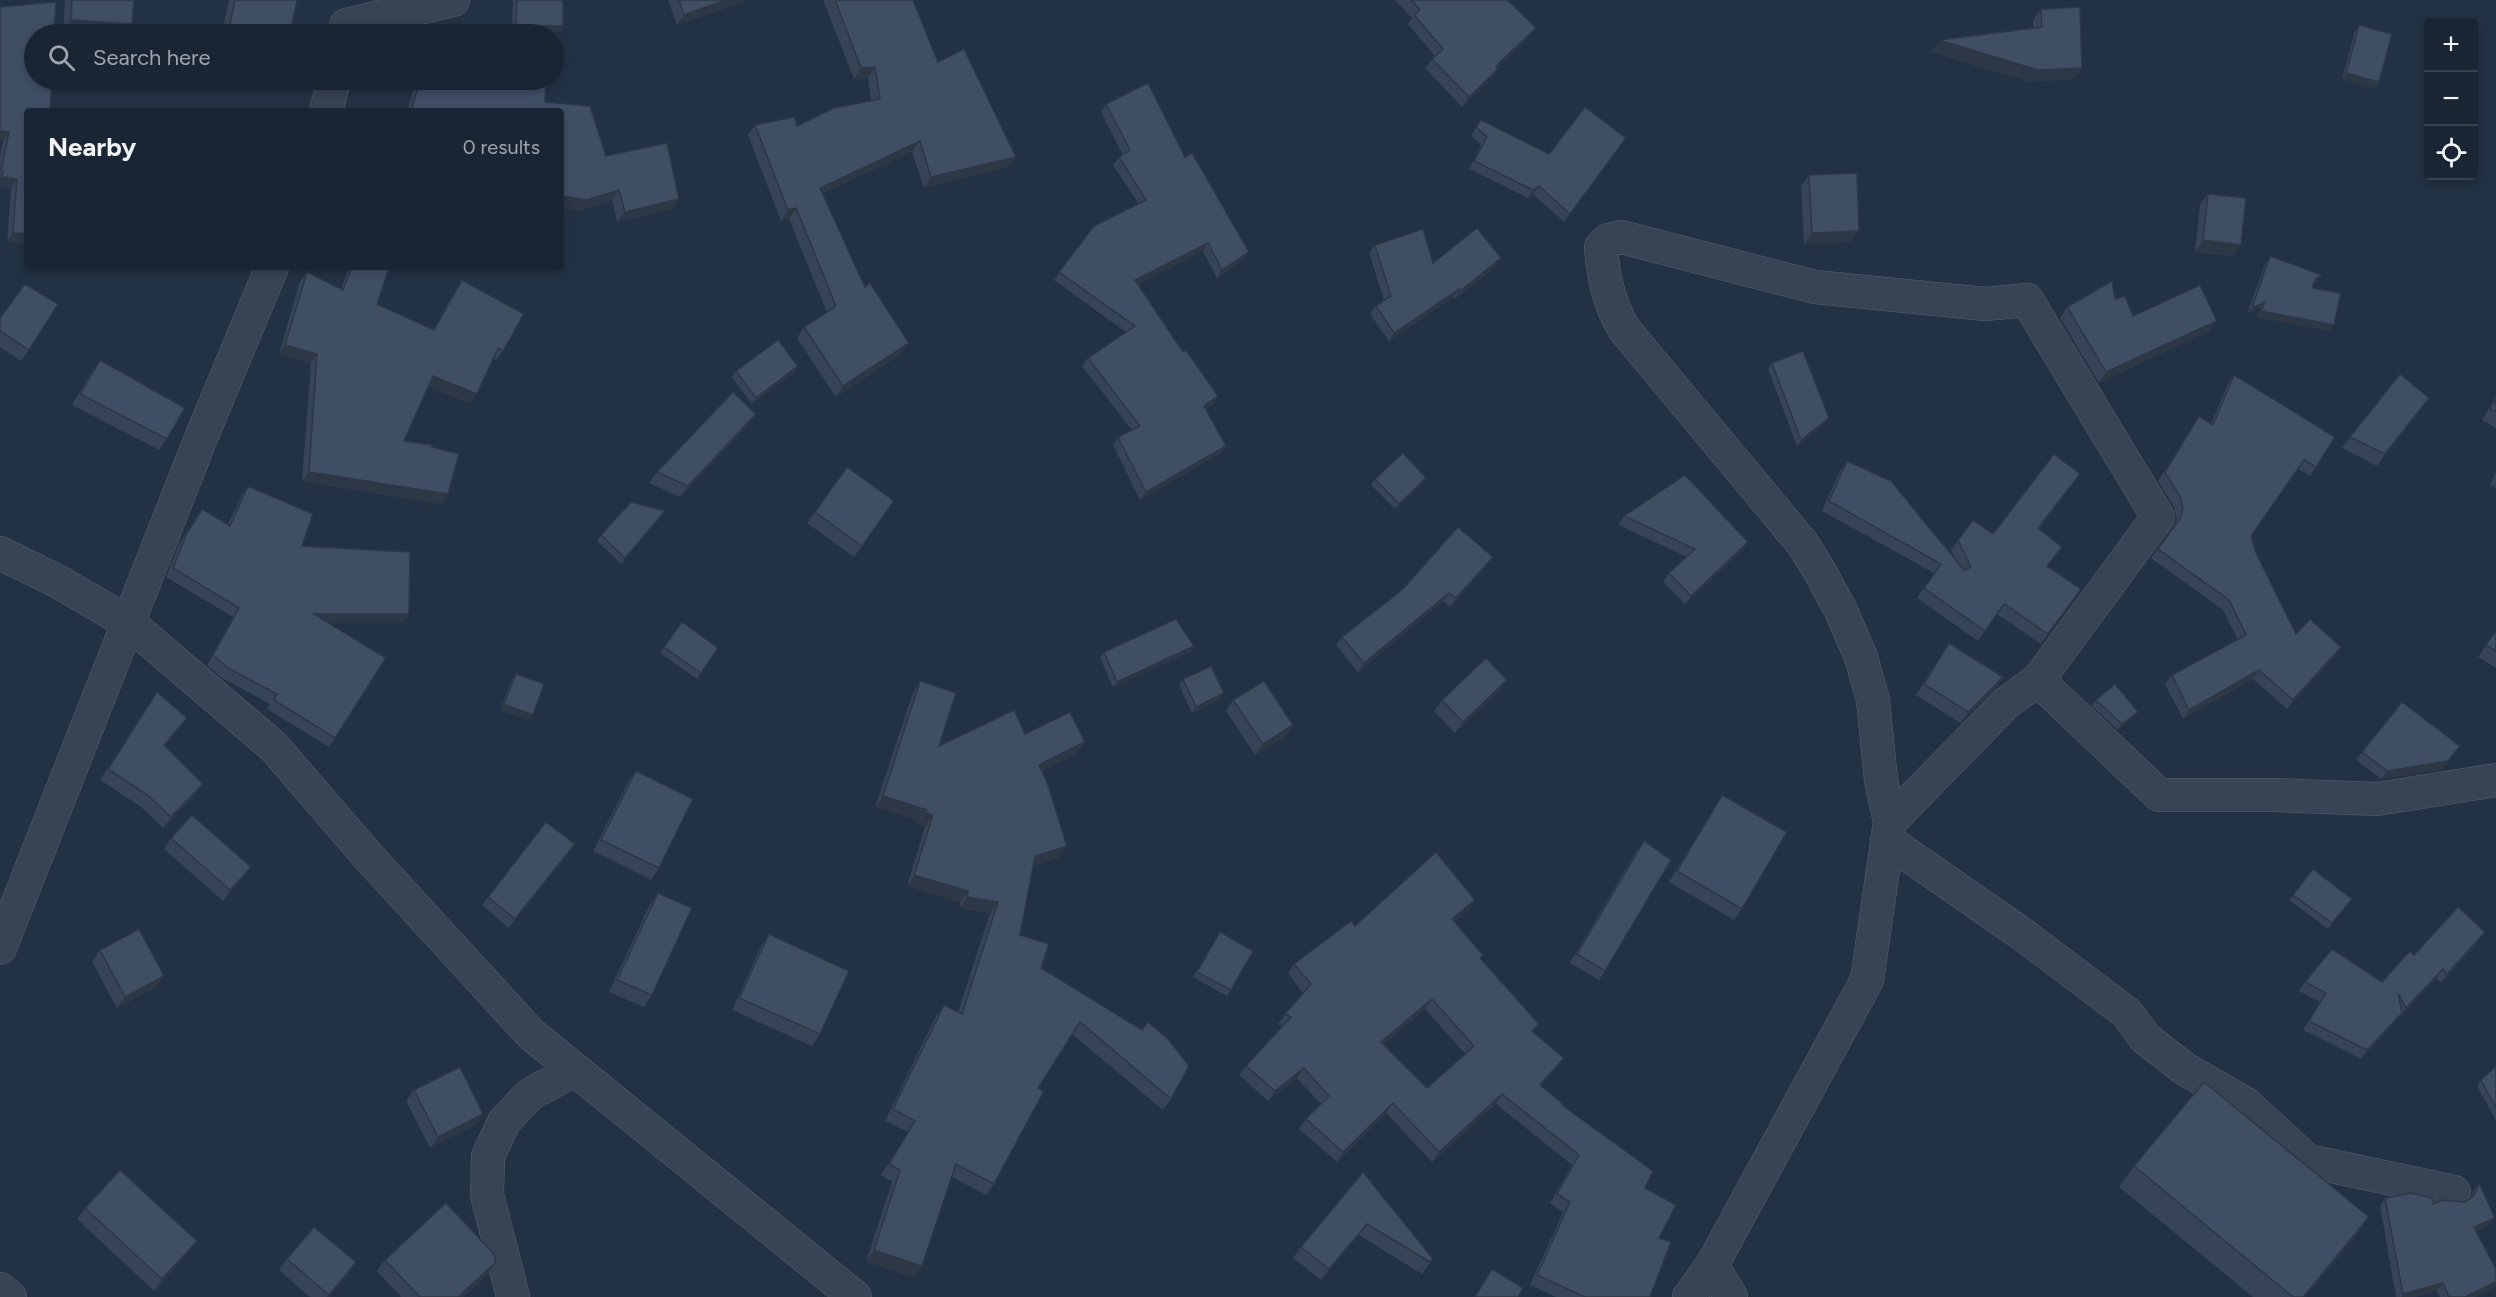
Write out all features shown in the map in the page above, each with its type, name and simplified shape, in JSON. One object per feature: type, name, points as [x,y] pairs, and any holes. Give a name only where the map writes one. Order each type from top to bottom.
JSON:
[{"type":"street","points":[[344,20],[453,0]]},
{"type":"street","points":[[327,108],[331,90]]},
{"type":"street","points":[[1689,1297],[1712,1265],[1867,980],[1889,832],[1873,700],[1861,657],[1841,611],[1802,543],[1624,329],[1610,299],[1602,261],[1601,247],[1608,240],[1621,237],[1815,287],[1984,304],[2027,300],[2158,517],[2038,680],[2006,703],[1889,832]]},
{"type":"street","points":[[0,948],[201,438],[271,270]]},
{"type":"street","points":[[0,553],[59,582],[129,622],[274,747],[368,855],[531,1034],[855,1297]]},
{"type":"street","points":[[2038,680],[2159,795],[2276,795],[2377,799],[2496,780]]},
{"type":"street","points":[[1889,832],[2127,1013],[2145,1038],[2185,1069],[2246,1104],[2308,1161],[2454,1192]]},
{"type":"street","points":[[513,1297],[487,1195],[488,1156],[504,1122],[529,1095],[574,1071]]},
{"type":"street","points":[[1712,1265],[1731,1297]]},
{"type":"street","points":[[0,1290],[10,1297]]},
{"type":"building","points":[[72,0],[134,0],[132,24],[71,20]]},
{"type":"building","points":[[235,0],[297,0],[292,24],[230,24]]},
{"type":"building","points":[[517,0],[563,0],[563,24],[516,24]]},
{"type":"building","points":[[679,0],[726,0],[684,15]]},
{"type":"building","points":[[835,0],[913,0],[938,62],[964,49],[1016,157],[931,177],[920,141],[820,188],[865,287],[870,283],[909,343],[843,386],[804,327],[836,306],[796,208],[788,210],[755,125],[794,117],[797,126],[834,108],[880,99],[875,67],[861,68]]},
{"type":"building","points":[[1411,0],[1508,0],[1536,28],[1496,66],[1498,69],[1469,97],[1432,59],[1443,49],[1414,15],[1420,10]]},
{"type":"building","points":[[56,2],[55,24],[24,24],[24,90],[51,90],[50,108],[24,108],[24,234],[13,233],[17,179],[2,177],[3,171],[1,171],[9,132],[0,131],[0,7]]},
{"type":"building","points":[[2080,7],[2082,68],[2038,70],[1939,40],[2042,27],[2041,9]]},
{"type":"building","points":[[2359,25],[2392,34],[2379,82],[2346,73]]},
{"type":"building","points":[[1148,83],[1185,157],[1192,153],[1249,252],[1222,270],[1208,243],[1135,280],[1183,352],[1186,350],[1218,396],[1204,406],[1226,446],[1146,492],[1118,437],[1140,426],[1088,358],[1135,326],[1059,272],[1094,226],[1146,200],[1119,157],[1130,150],[1106,104]]},
{"type":"building","points":[[417,90],[546,90],[545,102],[590,106],[606,156],[667,143],[679,199],[625,212],[619,190],[587,200],[564,196],[564,108],[412,108]]},
{"type":"building","points":[[1585,107],[1626,138],[1570,214],[1539,186],[1533,190],[1474,161],[1487,137],[1476,127],[1481,120],[1549,154]]},
{"type":"building","points":[[1857,173],[1859,231],[1812,233],[1809,175]]},
{"type":"building","points":[[2208,194],[2246,198],[2241,245],[2203,240]]},
{"type":"building","points":[[1477,228],[1501,258],[1460,291],[1459,289],[1394,333],[1376,306],[1391,296],[1375,245],[1423,229],[1433,263]]},
{"type":"building","points":[[2270,256],[2322,275],[2316,278],[2312,288],[2341,293],[2334,325],[2261,311],[2265,302],[2252,308]]},
{"type":"building","points":[[351,270],[388,270],[377,304],[434,330],[462,280],[524,314],[503,351],[498,348],[477,394],[433,376],[404,441],[432,445],[432,447],[459,454],[448,494],[309,472],[317,354],[285,345],[307,272],[343,290]]},
{"type":"building","points":[[2112,281],[2115,299],[2125,296],[2133,316],[2200,285],[2217,321],[2106,372],[2067,307]]},
{"type":"building","points":[[25,284],[58,304],[29,350],[0,331],[0,318]]},
{"type":"building","points":[[778,340],[798,366],[756,398],[736,371]]},
{"type":"building","points":[[1803,351],[1829,418],[1801,440],[1772,363]]},
{"type":"building","points":[[100,360],[185,408],[167,439],[80,394]]},
{"type":"building","points":[[2400,374],[2429,398],[2385,454],[2350,437]]},
{"type":"building","points":[[2234,375],[2335,437],[2316,467],[2304,460],[2251,536],[2256,553],[2296,634],[2310,619],[2341,647],[2293,700],[2259,670],[2189,710],[2172,675],[2246,635],[2229,600],[2158,549],[2180,519],[2183,509],[2181,498],[2165,472],[2199,416],[2213,425]]},
{"type":"building","points":[[733,392],[756,414],[688,486],[657,472]]},
{"type":"building","points":[[2496,399],[2496,412],[2490,409]]},
{"type":"building","points":[[1403,453],[1426,478],[1399,504],[1375,479]]},
{"type":"building","points":[[2054,454],[2080,474],[2038,528],[2062,547],[2047,566],[2081,589],[2048,634],[2004,604],[1985,631],[1924,588],[1941,564],[1829,501],[1847,461],[1891,481],[1964,570],[1971,567],[1958,540],[1973,520],[1993,534]]},
{"type":"building","points":[[847,467],[894,501],[862,546],[815,512]]},
{"type":"building","points":[[1685,475],[1748,542],[1691,596],[1669,573],[1695,549],[1624,516]]},
{"type":"building","points":[[248,486],[313,514],[302,546],[410,552],[409,614],[314,614],[386,658],[335,738],[274,700],[277,694],[228,668],[213,655],[239,608],[173,568],[186,535],[202,509],[230,526]]},
{"type":"building","points":[[631,502],[665,511],[625,558],[601,535]]},
{"type":"building","points":[[1458,527],[1493,557],[1456,598],[1449,593],[1364,663],[1342,637],[1403,589]]},
{"type":"building","points":[[1176,619],[1194,646],[1117,682],[1104,652]]},
{"type":"building","points":[[682,622],[718,648],[701,673],[664,647]]},
{"type":"building","points":[[2496,630],[2496,651],[2486,645]]},
{"type":"building","points":[[1949,643],[2003,677],[1968,712],[1924,684]]},
{"type":"building","points":[[1486,658],[1507,680],[1463,722],[1442,700]]},
{"type":"building","points":[[1211,666],[1224,693],[1196,707],[1183,679]]},
{"type":"building","points":[[516,674],[544,684],[533,715],[504,704]]},
{"type":"building","points":[[920,681],[956,693],[939,746],[1014,710],[1025,734],[1070,712],[1085,742],[1039,765],[1047,782],[1067,846],[1035,856],[1020,935],[1049,944],[1041,968],[1142,1030],[1148,1022],[1169,1040],[1189,1066],[1171,1099],[1080,1022],[1038,1088],[1044,1091],[994,1184],[956,1164],[922,1266],[874,1250],[900,1170],[889,1164],[915,1121],[893,1109],[944,1005],[962,1014],[998,902],[967,897],[968,891],[914,875],[933,815],[926,813],[927,810],[883,796]]},
{"type":"building","points":[[1264,681],[1293,725],[1263,744],[1233,700]]},
{"type":"building","points":[[2115,684],[2138,712],[2122,724],[2096,700]]},
{"type":"building","points":[[157,692],[187,718],[164,745],[203,784],[171,817],[149,796],[108,769]]},
{"type":"building","points":[[2402,702],[2460,746],[2448,761],[2387,771],[2362,752]]},
{"type":"building","points":[[636,771],[693,799],[659,868],[601,840]]},
{"type":"building","points":[[1722,795],[1787,832],[1742,909],[1677,871]]},
{"type":"building","points":[[192,815],[251,867],[230,890],[171,838]]},
{"type":"building","points":[[546,822],[575,844],[515,919],[488,897]]},
{"type":"building","points":[[1644,841],[1671,860],[1605,971],[1577,954]]},
{"type":"building","points":[[1436,852],[1475,900],[1452,919],[1483,955],[1480,958],[1539,1024],[1532,1031],[1564,1058],[1540,1085],[1562,1105],[1653,1171],[1645,1188],[1676,1205],[1659,1238],[1671,1242],[1650,1297],[1585,1297],[1537,1275],[1570,1202],[1557,1194],[1579,1155],[1502,1094],[1439,1152],[1393,1103],[1343,1152],[1306,1119],[1329,1096],[1304,1068],[1275,1091],[1246,1066],[1291,1017],[1285,1014],[1311,984],[1294,964],[1351,921],[1355,926]],"holes":[[[1432,999],[1474,1046],[1427,1088],[1381,1042]]]},
{"type":"building","points":[[2313,869],[2352,899],[2332,923],[2293,895]]},
{"type":"building","points":[[658,893],[692,908],[652,995],[617,980]]},
{"type":"building","points":[[2458,907],[2485,932],[2447,974],[2443,969],[2406,1008],[2398,993],[2402,1013],[2367,1050],[2309,1021],[2326,993],[2305,982],[2332,949],[2382,982],[2410,951],[2414,955]]},
{"type":"building","points":[[139,929],[164,976],[125,997],[100,950]]},
{"type":"building","points":[[1220,932],[1253,951],[1231,990],[1197,972]]},
{"type":"building","points":[[769,934],[849,971],[820,1034],[739,998]]},
{"type":"building","points":[[2496,1066],[2496,1108],[2481,1080]]},
{"type":"building","points":[[460,1067],[483,1114],[438,1137],[414,1090]]},
{"type":"building","points":[[2204,1082],[2369,1217],[2303,1297],[2293,1297],[2134,1166]]},
{"type":"building","points":[[120,1170],[197,1241],[162,1279],[85,1208]]},
{"type":"building","points":[[1363,1172],[1433,1259],[1430,1262],[1367,1224],[1329,1269],[1301,1247]]},
{"type":"building","points":[[2479,1183],[2495,1218],[2474,1227],[2496,1269],[2496,1282],[2465,1297],[2449,1297],[2443,1283],[2403,1294],[2385,1198],[2411,1193],[2432,1198],[2433,1204],[2442,1200],[2465,1202],[2474,1196]]},
{"type":"building","points":[[446,1203],[493,1253],[496,1262],[458,1297],[420,1297],[385,1260]]},
{"type":"building","points":[[314,1227],[356,1262],[329,1295],[287,1259]]},
{"type":"building","points":[[1492,1269],[1523,1288],[1518,1297],[1475,1297]]}]
